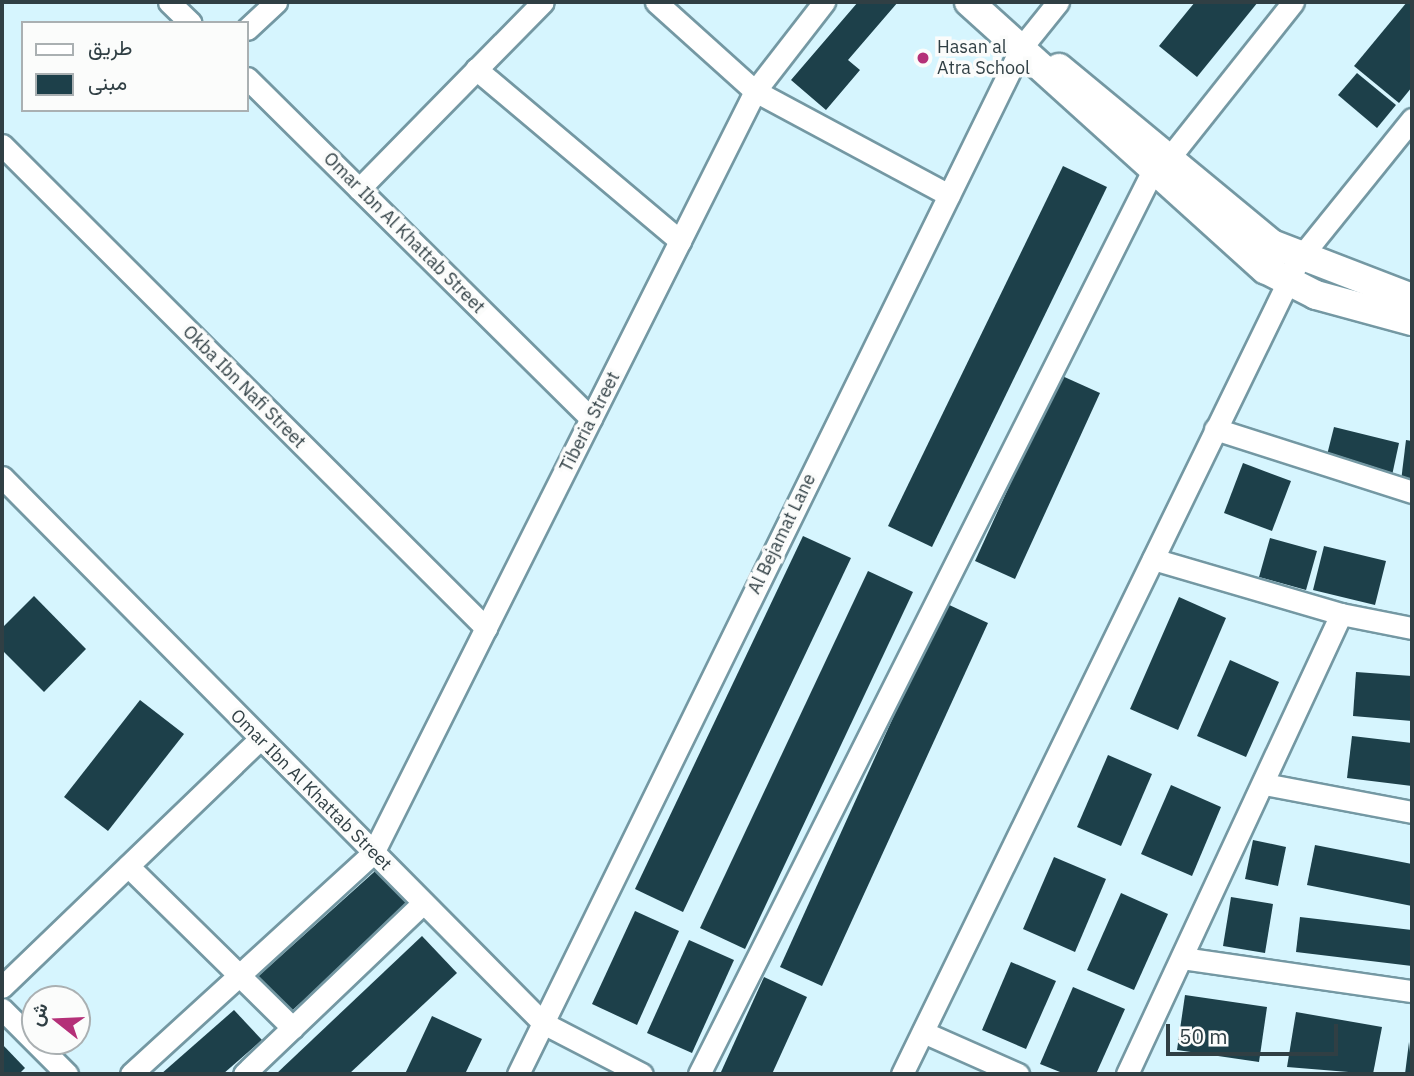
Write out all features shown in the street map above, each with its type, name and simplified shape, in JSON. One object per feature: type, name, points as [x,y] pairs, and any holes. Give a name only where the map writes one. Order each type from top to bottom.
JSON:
[{"type":"street","points":[[169,2],[189,21]]},
{"type":"street","points":[[248,28],[276,2]]},
{"type":"street","points":[[359,188],[543,2]]},
{"type":"street","points":[[656,2],[755,91],[949,195]]},
{"type":"street","name":"Tiberia Street","points":[[373,853],[755,91],[824,2]]},
{"type":"street","points":[[969,2],[1021,48],[1084,85],[1161,165],[1244,223],[1293,271],[1412,321]]},
{"type":"street","name":"Al Bejamat Lane","points":[[518,1074],[1021,48],[1058,2]]},
{"type":"street","points":[[699,1074],[1161,165],[1293,2]]},
{"type":"street","points":[[476,69],[680,241]]},
{"type":"street","name":"Omar Ibn Al Khattab Street","points":[[248,79],[591,418]]},
{"type":"street","points":[[902,1074],[1293,271],[1412,119]]},
{"type":"street","name":"Okba Ibn Nafi Street","points":[[2,145],[486,628]]},
{"type":"street","points":[[1293,271],[1412,298]]},
{"type":"street","points":[[1215,429],[1391,491],[1412,492]]},
{"type":"street","name":"Omar Ibn Al Khattab Street","points":[[2,477],[543,1023],[642,1074]]},
{"type":"street","points":[[1153,559],[1340,614],[1412,628]]},
{"type":"street","points":[[1127,1074],[1264,784],[1340,614]]},
{"type":"street","points":[[2,987],[260,739]]},
{"type":"street","points":[[1264,784],[1412,812]]},
{"type":"street","points":[[131,1074],[373,853]]},
{"type":"street","points":[[128,866],[293,1028]]},
{"type":"street","points":[[244,1074],[423,903]]},
{"type":"street","points":[[1182,958],[1412,991]]},
{"type":"street","points":[[2,1009],[67,1074]]},
{"type":"street","points":[[923,1032],[1018,1074]]},
{"type":"building","points":[[858,2],[898,2],[848,60],[860,70],[826,110],[791,80]]},
{"type":"building","points":[[1195,2],[1258,2],[1197,77],[1159,46]]},
{"type":"building","points":[[1407,2],[1412,2],[1412,87],[1399,103],[1354,66]]},
{"type":"building","points":[[1357,73],[1396,105],[1377,128],[1338,95]]},
{"type":"building","points":[[1063,166],[1107,187],[932,547],[888,526]]},
{"type":"building","points":[[1060,375],[1100,393],[1015,579],[975,561]]},
{"type":"building","points":[[1334,427],[1399,443],[1391,480],[1325,463]]},
{"type":"building","points":[[1406,440],[1412,441],[1412,483],[1401,481]]},
{"type":"building","points":[[1243,463],[1291,481],[1272,531],[1224,513]]},
{"type":"building","points":[[803,536],[851,558],[683,912],[635,889]]},
{"type":"building","points":[[1270,538],[1317,551],[1306,590],[1259,577]]},
{"type":"building","points":[[1324,546],[1386,561],[1375,605],[1313,590]]},
{"type":"building","points":[[868,571],[913,592],[745,949],[700,928]]},
{"type":"building","points":[[34,596],[86,649],[44,692],[2,650],[2,628]]},
{"type":"building","points":[[1179,597],[1226,618],[1178,730],[1130,709]]},
{"type":"building","points":[[945,603],[988,623],[822,986],[780,967]]},
{"type":"building","points":[[1230,660],[1279,682],[1246,757],[1197,736]]},
{"type":"building","points":[[1356,672],[1412,676],[1412,721],[1353,716]]},
{"type":"building","points":[[140,700],[184,734],[108,831],[64,797]]},
{"type":"building","points":[[1352,736],[1412,743],[1412,786],[1347,778]]},
{"type":"building","points":[[1108,755],[1152,774],[1121,846],[1077,827]]},
{"type":"building","points":[[1171,785],[1221,807],[1192,876],[1141,854]]},
{"type":"building","points":[[1253,840],[1286,847],[1278,886],[1245,879]]},
{"type":"building","points":[[1315,845],[1412,864],[1412,906],[1307,885]]},
{"type":"building","points":[[1054,857],[1106,879],[1075,952],[1023,929]]},
{"type":"building","points":[[383,864],[415,900],[286,1016],[254,980]]},
{"type":"building","points":[[1121,893],[1168,914],[1134,990],[1087,970]]},
{"type":"building","points":[[1231,897],[1273,904],[1265,953],[1223,946]]},
{"type":"building","points":[[635,911],[679,931],[637,1025],[592,1004]]},
{"type":"building","points":[[1300,917],[1412,930],[1412,966],[1296,952]]},
{"type":"building","points":[[422,936],[457,973],[349,1074],[276,1074]]},
{"type":"building","points":[[689,940],[734,960],[692,1053],[647,1033]]},
{"type":"building","points":[[1011,962],[1056,981],[1026,1049],[982,1030]]},
{"type":"building","points":[[764,977],[807,997],[772,1074],[721,1072]]},
{"type":"building","points":[[1073,987],[1125,1009],[1096,1074],[1065,1074],[1040,1064]]},
{"type":"building","points":[[1185,995],[1267,1007],[1259,1062],[1177,1050]]},
{"type":"building","points":[[234,1010],[262,1040],[223,1074],[161,1074]]},
{"type":"building","points":[[1296,1012],[1382,1027],[1373,1074],[1287,1067]]},
{"type":"building","points":[[432,1016],[482,1039],[465,1074],[405,1074]]},
{"type":"building","points":[[1409,1042],[1412,1074],[1405,1074]]},
{"type":"building","points":[[2,1044],[25,1068],[19,1074],[2,1074]]},
{"type":"place","name":"Hasan al Atra School","points":[[923,58]]}]
